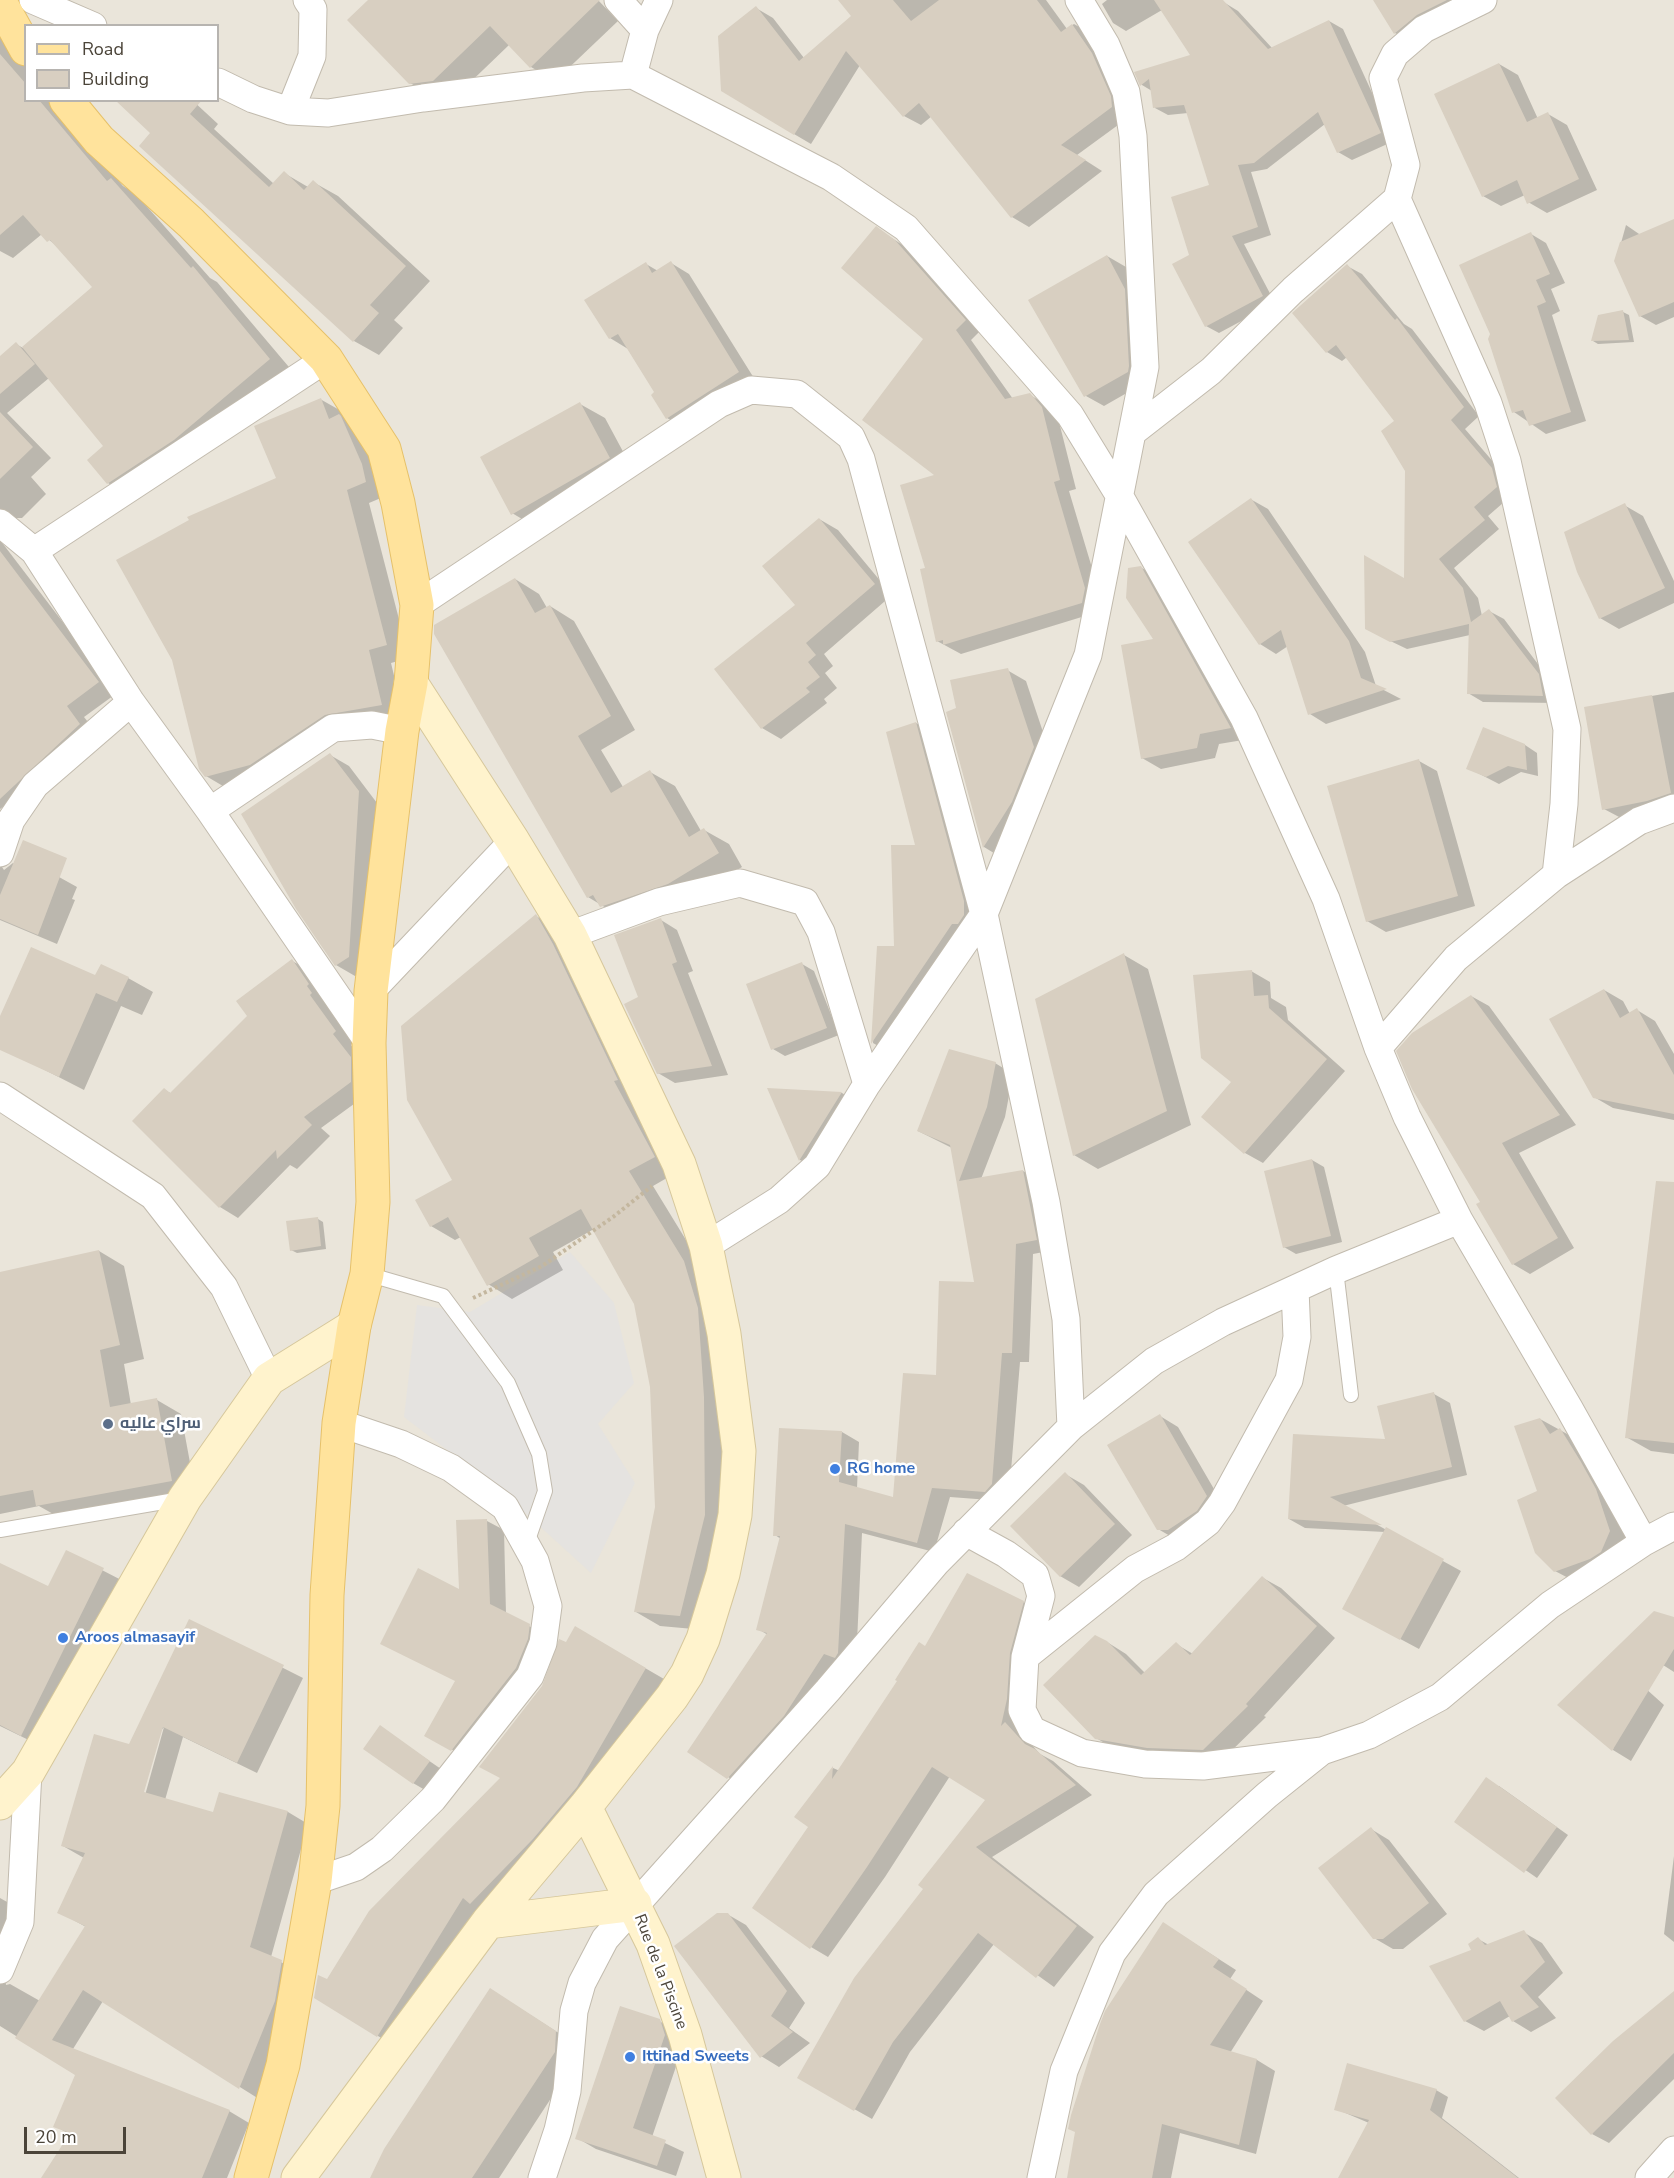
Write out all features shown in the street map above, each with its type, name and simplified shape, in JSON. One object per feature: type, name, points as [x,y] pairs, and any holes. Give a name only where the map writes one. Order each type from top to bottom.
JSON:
[{"type":"main road","points":[[0,2],[24,45]]},
{"type":"main road","points":[[68,102],[99,140],[191,223],[326,359],[384,449],[398,503],[417,605],[411,683],[402,731],[371,991],[369,1042],[373,1202],[368,1274],[354,1326],[339,1423],[327,1595],[323,1806],[315,1881],[283,2065],[251,2178]]},
{"type":"street","points":[[33,0],[88,24]]},
{"type":"street","points":[[618,0],[645,30]]},
{"type":"street","points":[[633,75],[645,30],[659,0]]},
{"type":"street","points":[[706,1246],[779,1200],[817,1166],[867,1084],[984,914],[1088,655],[1145,367],[1133,136],[1126,92],[1106,45],[1079,0]]},
{"type":"street","points":[[1134,431],[1211,371],[1293,290],[1397,199],[1406,165],[1383,78],[1395,54],[1424,29],[1483,0]]},
{"type":"street","points":[[290,111],[312,56],[313,3]]},
{"type":"street","points":[[219,82],[253,99],[290,111],[328,113],[435,96],[583,78],[633,75],[831,177],[906,228],[1070,415],[1119,495],[1244,718],[1326,899],[1378,1048],[1407,1117],[1459,1220],[1644,1542]]},
{"type":"street","points":[[1397,199],[1488,403],[1507,461],[1567,729],[1564,804],[1556,875]]},
{"type":"street","points":[[34,551],[326,359]]},
{"type":"street","points":[[417,605],[718,404],[751,390],[797,394],[851,437],[861,459],[984,914],[1046,1202],[1066,1319],[1071,1427]]},
{"type":"street","points":[[0,523],[34,551],[131,702],[210,811],[369,1042]]},
{"type":"street","points":[[298,2178],[488,1922],[585,1807],[687,1674],[703,1639],[723,1574],[735,1515],[739,1451],[724,1334],[706,1246],[679,1164],[570,935],[513,841],[411,683]]},
{"type":"street","points":[[0,853],[11,820],[35,785],[131,702]]},
{"type":"street","points":[[210,811],[333,728],[372,725],[402,731]]},
{"type":"street","points":[[1378,1048],[1456,958],[1556,875],[1639,821],[1674,808]]},
{"type":"street","points":[[371,991],[513,841]]},
{"type":"street","points":[[570,935],[659,902],[740,883],[805,902],[821,932],[867,1084]]},
{"type":"street","points":[[0,1096],[153,1196],[224,1287],[269,1378]]},
{"type":"street","points":[[542,2178],[558,2130],[567,2091],[574,2011],[582,1983],[605,1938],[828,1690],[936,1563],[1071,1427],[1154,1361],[1223,1322],[1336,1270],[1459,1220]]},
{"type":"street","points":[[1025,1658],[1135,1569],[1176,1547],[1209,1522],[1222,1503],[1289,1380],[1297,1337],[1295,1289]]},
{"type":"street","points":[[0,1803],[28,1772],[185,1498],[269,1378],[354,1326]]},
{"type":"street","points":[[315,1881],[356,1867],[382,1849],[433,1799],[530,1676],[543,1643],[548,1606],[535,1561],[505,1507],[451,1468],[401,1444],[339,1423]]},
{"type":"street","points":[[966,1532],[1006,1554],[1035,1575],[1041,1596],[1025,1658],[1022,1710],[1032,1730],[1082,1753],[1145,1764],[1203,1766],[1322,1751],[1369,1735],[1440,1697],[1550,1605],[1644,1542],[1674,1526]]},
{"type":"street","points":[[1041,2178],[1064,2071],[1112,1953],[1156,1894],[1267,1794],[1322,1751]]},
{"type":"street","points":[[0,1970],[20,1922],[28,1772]]},
{"type":"street","name":"Rue de la Piscine","points":[[585,1807],[653,1944],[685,2035],[724,2178]]},
{"type":"street","name":"Rue de la Piscine","points":[[488,1922],[634,1904]]},
{"type":"street","points":[[1649,2178],[1674,2150]]},
{"type":"lane","points":[[1336,1270],[1351,1395]]},
{"type":"lane","points":[[368,1274],[443,1296],[508,1383],[539,1454],[545,1491],[526,1546]]},
{"type":"lane","points":[[0,1530],[185,1498]]},
{"type":"path","points":[[443,1296],[472,1298],[542,1266],[613,1217],[679,1164]]},
{"type":"shaded area","points":[[0,0],[1674,0],[1674,2178],[0,2178]]},
{"type":"shaded area","points":[[570,1252],[614,1303],[634,1383],[598,1424],[635,1483],[591,1573],[501,1491],[404,1417],[417,1305],[470,1312]]},
{"type":"building","points":[[368,0],[600,0],[530,68],[490,26],[433,81],[409,84],[347,20]]},
{"type":"building","points":[[838,0],[893,0],[911,21],[939,0],[1037,0],[1061,32],[1072,24],[1092,53],[1111,96],[1112,107],[1061,145],[1086,160],[1011,218],[919,103],[903,117],[846,51],[794,135],[721,91],[718,36],[756,6],[799,61],[851,16]]},
{"type":"building","points":[[1154,0],[1223,0],[1268,49],[1329,20],[1381,133],[1337,153],[1318,112],[1254,163],[1238,165],[1258,227],[1232,236],[1263,296],[1205,327],[1172,264],[1189,255],[1171,197],[1209,185],[1184,105],[1153,108],[1149,79],[1140,86],[1134,72],[1190,55]]},
{"type":"building","points":[[1373,0],[1447,0],[1417,15],[1394,34]]},
{"type":"building","points":[[0,54],[24,82],[24,102],[41,102],[107,181],[111,178],[191,268],[193,266],[270,359],[174,440],[107,484],[87,460],[103,446],[22,347],[92,287],[50,240],[47,242],[23,215],[0,235]]},
{"type":"building","points":[[1499,63],[1527,122],[1548,112],[1579,179],[1527,204],[1517,180],[1482,197],[1434,94]]},
{"type":"building","points":[[117,102],[200,102],[190,114],[269,187],[284,171],[304,190],[313,180],[406,266],[370,305],[379,313],[353,342],[139,146],[150,133]]},
{"type":"building","points":[[1674,219],[1674,302],[1639,317],[1614,261],[1620,242]]},
{"type":"building","points":[[876,226],[895,240],[966,320],[956,330],[1005,399],[1030,393],[1042,407],[1060,480],[1054,482],[1085,588],[1082,603],[943,645],[943,640],[936,642],[920,569],[925,568],[900,485],[934,475],[862,420],[923,339],[841,268]]},
{"type":"building","points":[[1531,232],[1550,274],[1536,280],[1546,302],[1537,306],[1571,412],[1529,426],[1523,410],[1512,413],[1488,339],[1490,334],[1459,265]]},
{"type":"building","points":[[1107,255],[1125,289],[1129,366],[1128,372],[1084,397],[1028,300]]},
{"type":"building","points":[[671,261],[739,372],[666,419],[651,395],[654,392],[618,334],[609,339],[584,300],[646,262],[652,273]]},
{"type":"building","points":[[1347,264],[1395,320],[1397,318],[1464,407],[1451,420],[1492,468],[1497,487],[1474,507],[1485,520],[1439,559],[1463,588],[1471,622],[1489,609],[1539,674],[1543,696],[1467,694],[1469,624],[1390,642],[1365,629],[1364,555],[1404,578],[1405,471],[1381,431],[1394,421],[1336,345],[1326,353],[1292,313]]},
{"type":"building","points":[[1623,310],[1629,340],[1591,341],[1598,315]]},
{"type":"building","points":[[16,342],[35,364],[0,394],[0,356]]},
{"type":"building","points":[[321,398],[329,419],[339,414],[341,416],[362,464],[366,482],[347,490],[387,645],[369,650],[382,705],[325,715],[250,765],[205,777],[199,769],[172,660],[116,560],[189,520],[187,517],[276,478],[254,426]]},
{"type":"building","points":[[580,402],[610,458],[511,515],[480,457]]},
{"type":"building","points":[[0,412],[33,447],[0,479]]},
{"type":"building","points":[[1251,498],[1349,641],[1361,678],[1387,689],[1308,715],[1281,630],[1259,645],[1188,542]]},
{"type":"building","points":[[1625,503],[1665,588],[1599,619],[1577,572],[1564,532]]},
{"type":"building","points":[[819,518],[875,584],[806,643],[816,655],[808,662],[820,677],[806,688],[810,692],[761,729],[714,669],[795,605],[762,566]]},
{"type":"building","points":[[0,551],[99,682],[67,706],[80,724],[0,799]]},
{"type":"building","points":[[1141,566],[1231,728],[1200,734],[1197,748],[1141,759],[1121,645],[1153,639],[1126,598],[1128,568]]},
{"type":"building","points":[[515,578],[535,613],[550,605],[611,716],[578,736],[611,793],[650,770],[689,837],[704,828],[719,853],[668,884],[600,907],[593,895],[587,898],[434,634],[434,625]]},
{"type":"building","points":[[1008,668],[1034,747],[1012,802],[983,848],[946,712],[956,708],[950,680]]},
{"type":"building","points":[[1652,695],[1671,793],[1647,801],[1602,810],[1584,707]]},
{"type":"building","points":[[916,722],[964,901],[964,915],[958,924],[952,924],[871,1044],[877,946],[894,946],[891,845],[915,845],[886,732]]},
{"type":"building","points":[[1483,727],[1525,744],[1527,770],[1508,766],[1486,777],[1466,769]]},
{"type":"building","points":[[330,753],[359,791],[349,957],[335,966],[296,909],[241,814]]},
{"type":"building","points":[[1419,759],[1458,896],[1366,922],[1327,786]]},
{"type":"building","points":[[23,840],[67,858],[38,935],[0,919],[0,895]]},
{"type":"building","points":[[536,914],[553,944],[618,1080],[614,1081],[655,1157],[629,1171],[684,1261],[698,1308],[704,1397],[705,1515],[680,1616],[634,1612],[655,1507],[650,1387],[634,1304],[581,1209],[529,1238],[539,1256],[487,1286],[448,1217],[430,1227],[415,1200],[452,1180],[407,1100],[401,1026]]},
{"type":"building","points":[[661,918],[677,962],[672,964],[712,1066],[657,1074],[624,1004],[638,997],[614,935]]},
{"type":"building","points":[[31,947],[95,975],[101,964],[129,977],[117,1002],[96,993],[59,1077],[0,1050],[0,1016]]},
{"type":"building","points":[[1124,953],[1167,1111],[1073,1156],[1035,999]]},
{"type":"building","points":[[292,959],[309,984],[307,986],[312,993],[310,995],[336,1031],[333,1034],[351,1057],[351,1082],[304,1117],[312,1125],[277,1159],[276,1150],[219,1208],[132,1121],[164,1088],[170,1093],[247,1016],[236,1001]]},
{"type":"building","points":[[802,962],[827,1028],[771,1050],[746,984]]},
{"type":"building","points":[[1252,970],[1254,996],[1268,995],[1269,1008],[1327,1059],[1244,1154],[1201,1117],[1231,1082],[1201,1058],[1193,975]]},
{"type":"building","points":[[1604,989],[1620,1018],[1637,1008],[1674,1075],[1674,1114],[1593,1098],[1549,1019]]},
{"type":"building","points":[[1471,995],[1560,1115],[1502,1143],[1558,1238],[1512,1265],[1476,1204],[1480,1202],[1412,1089],[1396,1051],[1412,1033]]},
{"type":"building","points":[[949,1049],[996,1062],[987,1107],[959,1181],[1023,1170],[1037,1240],[1016,1244],[1012,1353],[1002,1353],[992,1484],[985,1492],[932,1488],[917,1543],[845,1524],[838,1653],[835,1658],[824,1654],[784,1716],[727,1779],[687,1752],[767,1633],[756,1630],[780,1536],[773,1536],[779,1428],[842,1431],[839,1482],[893,1497],[903,1373],[936,1375],[939,1281],[974,1282],[950,1145],[917,1131]]},
{"type":"building","points":[[767,1088],[842,1092],[799,1161]]},
{"type":"building","points":[[1312,1159],[1331,1236],[1283,1248],[1264,1171]]},
{"type":"building","points":[[1656,1181],[1674,1182],[1674,1443],[1625,1438]]},
{"type":"building","points":[[318,1217],[321,1246],[290,1251],[286,1221]]},
{"type":"building","points":[[99,1250],[120,1345],[100,1350],[110,1407],[157,1398],[172,1481],[36,1506],[33,1490],[0,1496],[0,1272]]},
{"type":"building","points":[[1434,1392],[1452,1467],[1330,1497],[1382,1525],[1288,1519],[1293,1434],[1385,1439],[1377,1406]]},
{"type":"building","points":[[1160,1414],[1207,1496],[1197,1511],[1168,1530],[1157,1530],[1107,1445]]},
{"type":"building","points":[[1540,1418],[1550,1434],[1560,1428],[1596,1489],[1610,1531],[1601,1552],[1590,1559],[1554,1572],[1535,1553],[1517,1500],[1537,1491],[1514,1426]]},
{"type":"building","points":[[1065,1472],[1115,1524],[1060,1577],[1010,1526]]},
{"type":"building","points":[[487,1519],[490,1604],[530,1624],[528,1639],[516,1668],[451,1751],[424,1736],[455,1681],[380,1644],[418,1568],[459,1589],[456,1520]]},
{"type":"building","points":[[1386,1527],[1444,1559],[1400,1640],[1342,1609]]},
{"type":"building","points":[[66,1550],[104,1568],[21,1736],[0,1725],[0,1563],[48,1586]]},
{"type":"building","points":[[967,1573],[1024,1601],[1010,1653],[1007,1699],[1001,1726],[1005,1722],[1025,1744],[1035,1749],[1076,1785],[976,1847],[1077,1926],[1036,1978],[978,1933],[893,2042],[854,2111],[797,2078],[854,1978],[923,1889],[918,1885],[985,1800],[932,1767],[810,1949],[752,1908],[808,1827],[794,1817],[833,1766],[832,1779],[897,1681],[895,1680],[919,1642],[925,1646]]},
{"type":"building","points":[[1262,1576],[1317,1626],[1246,1704],[1248,1706],[1203,1750],[1147,1748],[1095,1739],[1043,1685],[1095,1635],[1107,1641],[1141,1675],[1176,1642],[1190,1655]]},
{"type":"building","points":[[1654,1611],[1674,1617],[1674,1649],[1612,1751],[1557,1705]]},
{"type":"building","points":[[189,1619],[284,1665],[237,1763],[163,1727],[144,1792],[213,1812],[219,1792],[288,1811],[250,1947],[282,1960],[275,2001],[239,2089],[83,1990],[52,2040],[230,2110],[202,2178],[41,2178],[70,2133],[53,2127],[75,2075],[15,2038],[85,1926],[57,1913],[85,1853],[61,1846],[94,1734],[129,1744]]},
{"type":"building","points":[[575,1626],[646,1668],[577,1787],[533,1839],[470,1904],[463,1898],[377,2037],[314,1998],[318,1975],[327,1979],[369,1911],[500,1778],[479,1767],[542,1686],[559,1639],[566,1642]]},
{"type":"building","points":[[380,1725],[430,1761],[413,1784],[363,1749]]},
{"type":"building","points":[[1486,1777],[1557,1827],[1524,1873],[1454,1822]]},
{"type":"building","points":[[1371,1827],[1429,1903],[1383,1939],[1373,1939],[1318,1868]]},
{"type":"building","points":[[717,1913],[728,1913],[787,1991],[771,2016],[793,2032],[760,2058],[674,1946]]},
{"type":"building","points":[[1163,1922],[1219,1959],[1213,1967],[1247,1989],[1210,2045],[1257,2059],[1239,2145],[1162,2124],[1152,2178],[1067,2178],[1075,2132],[1068,2129],[1071,2115],[1100,2024],[1105,2011]]},
{"type":"building","points":[[1524,1930],[1545,1962],[1520,1986],[1539,2007],[1512,2022],[1500,2001],[1464,2022],[1429,1966],[1471,1950],[1468,1944],[1478,1937],[1485,1945]]},
{"type":"building","points":[[490,1988],[556,2031],[555,2052],[472,2178],[370,2178],[384,2149]]},
{"type":"building","points":[[1674,1991],[1674,2053],[1591,2135],[1555,2098],[1613,2041]]},
{"type":"building","name":"Ittihad Sweets","points":[[620,2006],[660,2019],[665,2035],[633,2128],[666,2140],[657,2166],[575,2139]]},
{"type":"building","points":[[1347,2063],[1437,2089],[1430,2110],[1518,2178],[1338,2178],[1369,2120],[1334,2110]]},
{"type":"place","name":"سراي عاليه","points":[[108,1424]]},
{"type":"place","name":"RG home","points":[[835,1469]]},
{"type":"place","name":"Aroos almasayif","points":[[63,1638]]},
{"type":"place","name":"Ittihad Sweets","points":[[630,2057]]}]
